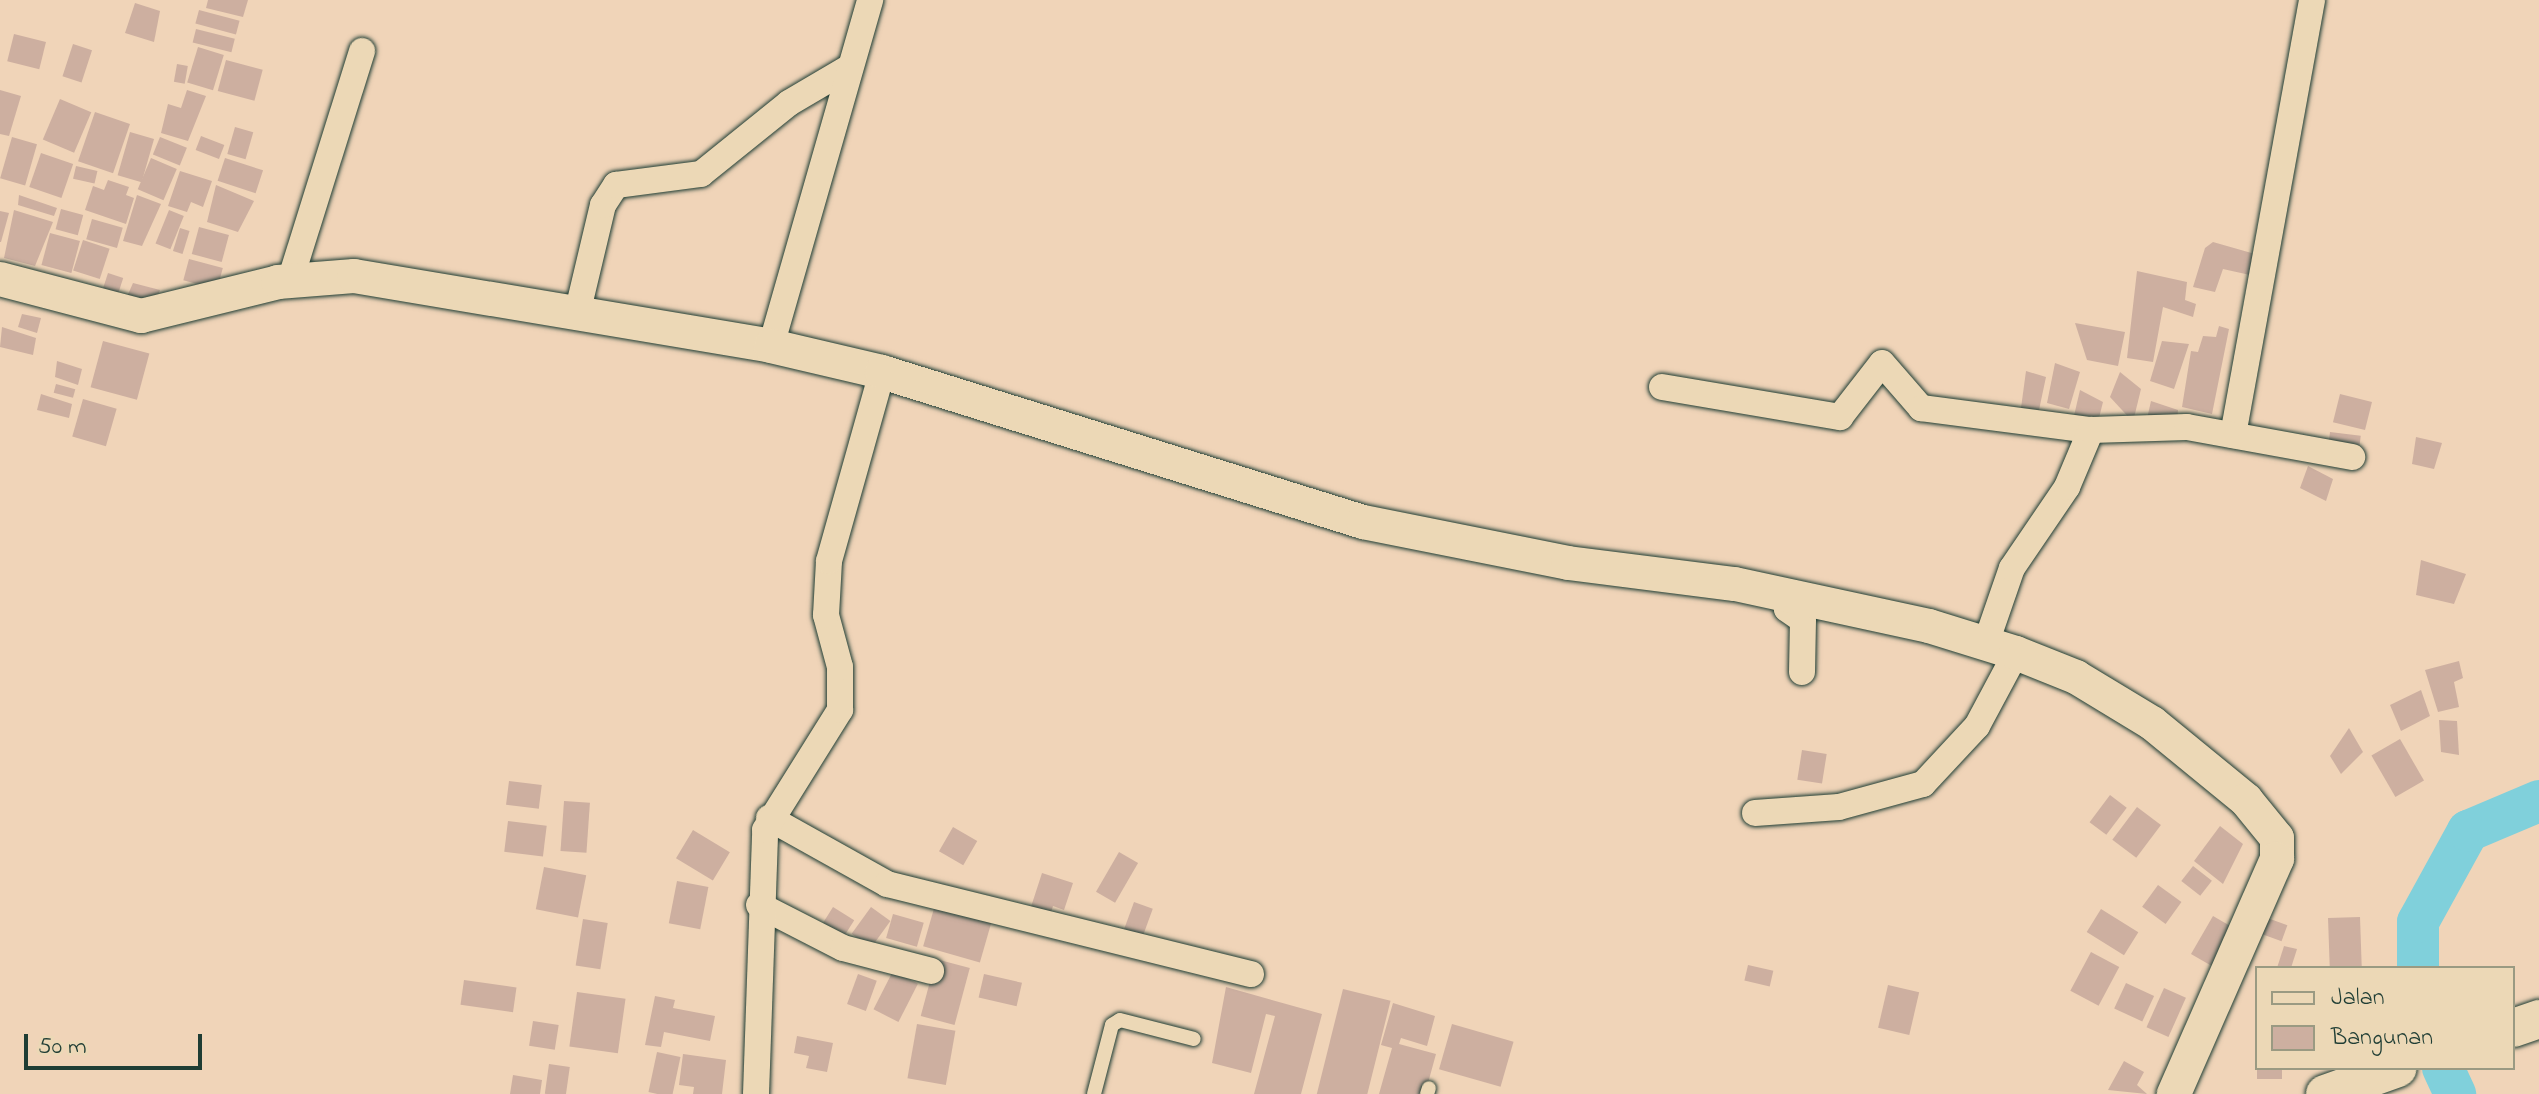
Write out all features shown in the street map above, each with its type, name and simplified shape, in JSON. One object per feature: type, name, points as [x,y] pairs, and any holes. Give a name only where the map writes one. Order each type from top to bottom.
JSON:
[{"type":"main road","points":[[2515,1027],[2539,1019]]},
{"type":"main road","points":[[2325,1094],[2392,1070]]},
{"type":"street","points":[[771,346],[870,0]]},
{"type":"street","points":[[2233,435],[2312,0]]},
{"type":"street","points":[[290,281],[362,51]]},
{"type":"street","points":[[577,314],[603,205],[616,185],[637,177],[701,174],[789,103],[850,67]]},
{"type":"street","points":[[0,279],[141,316],[290,281],[354,276],[771,346],[882,372],[1363,522],[1568,563],[1784,595],[2001,648],[2076,677],[2152,723],[2246,800],[2277,838],[2277,859],[2174,1094]]},
{"type":"street","points":[[1662,387],[1840,417],[1882,363],[1921,408],[2091,430],[2187,427],[2352,457]]},
{"type":"street","points":[[756,1094],[759,905],[769,818],[818,754],[840,710],[840,667],[826,615],[829,561],[882,372]]},
{"type":"street","points":[[1755,813],[1839,807],[1923,784],[1977,726],[2001,648],[2012,568],[2067,487],[2091,430]]},
{"type":"street","points":[[1784,595],[1787,609],[1803,620],[1802,672]]},
{"type":"street","points":[[769,818],[887,884],[1251,974]]},
{"type":"street","points":[[759,905],[843,948],[931,971]]},
{"type":"lane","points":[[1094,1094],[1112,1025],[1120,1020],[1194,1039]]},
{"type":"building","points":[[208,0],[248,0],[243,17],[206,8]]},
{"type":"building","points":[[135,3],[160,11],[154,42],[125,33]]},
{"type":"building","points":[[199,10],[240,21],[236,34],[195,24]]},
{"type":"building","points":[[196,29],[235,39],[231,52],[193,43]]},
{"type":"building","points":[[14,34],[46,42],[39,69],[7,61]]},
{"type":"building","points":[[73,44],[92,50],[82,83],[62,76]]},
{"type":"building","points":[[198,47],[224,55],[213,90],[187,82]]},
{"type":"building","points":[[226,60],[263,70],[254,101],[218,91]]},
{"type":"building","points":[[177,64],[188,66],[185,84],[174,82]]},
{"type":"building","points":[[0,90],[21,96],[9,136],[0,134]]},
{"type":"building","points":[[187,90],[206,96],[188,141],[161,133],[168,104],[181,108]]},
{"type":"building","points":[[60,99],[91,112],[74,153],[43,140]]},
{"type":"building","points":[[95,112],[130,124],[113,173],[78,161]]},
{"type":"building","points":[[235,127],[253,132],[246,159],[227,154]]},
{"type":"building","points":[[130,132],[154,139],[142,182],[118,175]]},
{"type":"building","points":[[201,136],[224,145],[219,159],[196,150]]},
{"type":"building","points":[[12,137],[37,144],[25,186],[0,178]]},
{"type":"building","points":[[160,137],[187,148],[180,165],[153,155]]},
{"type":"building","points":[[41,153],[73,164],[61,198],[29,187]]},
{"type":"building","points":[[151,158],[177,169],[163,200],[138,189]]},
{"type":"building","points":[[225,158],[263,170],[256,193],[218,181]]},
{"type":"building","points":[[76,166],[97,171],[95,184],[73,179]]},
{"type":"building","points":[[180,171],[212,181],[203,207],[191,202],[187,212],[168,206]]},
{"type":"building","points":[[108,180],[129,187],[126,195],[134,198],[126,224],[85,210],[93,186],[104,190]]},
{"type":"building","points":[[216,185],[254,201],[238,232],[207,222]]},
{"type":"building","points":[[19,195],[57,208],[54,216],[18,205]]},
{"type":"building","points":[[137,195],[161,204],[142,246],[123,241]]},
{"type":"building","points":[[61,209],[83,215],[78,235],[56,229]]},
{"type":"building","points":[[14,210],[53,222],[35,266],[4,258]]},
{"type":"building","points":[[169,210],[184,216],[170,249],[156,243]]},
{"type":"building","points":[[0,211],[9,213],[1,242],[0,242]]},
{"type":"building","points":[[92,219],[123,228],[117,248],[86,239]]},
{"type":"building","points":[[199,227],[229,235],[222,262],[192,254]]},
{"type":"building","points":[[180,228],[190,231],[183,254],[173,251]]},
{"type":"building","points":[[50,233],[80,241],[71,273],[41,265]]},
{"type":"building","points":[[83,240],[110,249],[100,279],[73,270]]},
{"type":"building","points":[[2213,242],[2255,254],[2250,275],[2223,269],[2215,292],[2193,287],[2205,248]]},
{"type":"building","points":[[189,259],[223,268],[217,289],[183,280]]},
{"type":"building","points":[[2137,271],[2187,282],[2185,300],[2196,304],[2193,317],[2163,307],[2153,362],[2127,358]]},
{"type":"building","points":[[108,273],[123,278],[118,293],[103,288]]},
{"type":"building","points":[[133,283],[160,290],[154,305],[126,299]]},
{"type":"building","points":[[22,314],[41,318],[37,333],[18,327]]},
{"type":"building","points":[[2075,323],[2125,332],[2118,366],[2087,360]]},
{"type":"building","points":[[2219,326],[2229,329],[2212,414],[2182,407],[2191,351],[2198,352],[2203,336],[2216,337]]},
{"type":"building","points":[[2,327],[36,338],[33,355],[0,347]]},
{"type":"building","points":[[103,341],[149,353],[137,400],[91,387]]},
{"type":"building","points":[[2162,341],[2189,344],[2174,389],[2150,381]]},
{"type":"building","points":[[57,361],[82,369],[78,385],[55,377]]},
{"type":"building","points":[[2055,363],[2080,372],[2069,409],[2047,403]]},
{"type":"building","points":[[2026,371],[2046,377],[2039,410],[2021,408]]},
{"type":"building","points":[[2120,372],[2141,389],[2133,422],[2110,397]]},
{"type":"building","points":[[56,384],[75,389],[73,398],[54,393]]},
{"type":"building","points":[[2080,390],[2103,402],[2098,422],[2073,420]]},
{"type":"building","points":[[41,394],[72,404],[69,418],[37,410]]},
{"type":"building","points":[[2340,394],[2372,402],[2365,430],[2333,422]]},
{"type":"building","points":[[83,399],[117,409],[106,446],[72,436]]},
{"type":"building","points":[[2151,401],[2178,410],[2177,421],[2146,423]]},
{"type":"building","points":[[2330,432],[2361,436],[2359,452],[2328,448]]},
{"type":"building","points":[[2416,437],[2442,443],[2434,469],[2412,464]]},
{"type":"building","points":[[2308,466],[2333,479],[2326,501],[2300,488]]},
{"type":"building","points":[[2421,560],[2466,574],[2454,604],[2416,595]]},
{"type":"building","points":[[2459,661],[2463,678],[2454,682],[2459,707],[2438,712],[2425,670]]},
{"type":"building","points":[[2421,690],[2430,716],[2401,731],[2390,705]]},
{"type":"building","points":[[2439,720],[2457,721],[2459,755],[2441,752]]},
{"type":"building","points":[[2349,728],[2363,752],[2341,774],[2330,756]]},
{"type":"building","points":[[2400,739],[2424,781],[2395,797],[2371,756]]},
{"type":"building","points":[[1802,750],[1827,754],[1822,784],[1797,780]]},
{"type":"building","points":[[509,781],[542,785],[539,809],[506,805]]},
{"type":"building","points":[[2110,795],[2127,808],[2106,835],[2090,822]]},
{"type":"building","points":[[564,801],[590,803],[586,853],[561,851]]},
{"type":"building","points":[[2137,807],[2161,825],[2136,858],[2112,840]]},
{"type":"building","points":[[508,821],[547,826],[543,857],[504,852]]},
{"type":"building","points":[[2220,826],[2243,844],[2223,884],[2194,861]]},
{"type":"building","points":[[953,827],[977,841],[963,865],[939,851]]},
{"type":"building","points":[[693,830],[730,852],[713,880],[676,858]]},
{"type":"building","points":[[1119,852],[1138,863],[1115,903],[1096,892]]},
{"type":"building","points":[[2193,866],[2212,881],[2200,896],[2181,881]]},
{"type":"building","points":[[544,867],[586,875],[578,917],[536,909]]},
{"type":"building","points":[[1042,873],[1073,883],[1064,910],[1053,906],[1049,919],[1029,913]]},
{"type":"building","points":[[677,881],[708,887],[700,929],[669,923]]},
{"type":"building","points":[[2158,885],[2181,902],[2166,924],[2142,907]]},
{"type":"building","points":[[1134,902],[1153,909],[1143,936],[1124,929]]},
{"type":"building","points":[[935,905],[992,921],[980,963],[923,946]]},
{"type":"building","points":[[833,907],[854,920],[841,941],[820,927]]},
{"type":"building","points":[[871,907],[890,921],[871,948],[852,934]]},
{"type":"building","points":[[2101,909],[2138,932],[2124,955],[2087,932]]},
{"type":"building","points":[[893,914],[924,923],[917,947],[886,938]]},
{"type":"building","points":[[2213,916],[2237,930],[2215,968],[2191,954]]},
{"type":"building","points":[[2262,916],[2287,925],[2282,941],[2256,932]]},
{"type":"building","points":[[2360,917],[2362,966],[2330,966],[2328,918]]},
{"type":"building","points":[[583,919],[608,923],[600,969],[576,965]]},
{"type":"building","points":[[2284,946],[2297,949],[2292,966],[2278,966]]},
{"type":"building","points":[[2091,952],[2119,967],[2099,1006],[2070,991]]},
{"type":"building","points":[[936,959],[970,968],[955,1025],[921,1016]]},
{"type":"building","points":[[1748,965],[1773,971],[1770,986],[1744,981]]},
{"type":"building","points":[[893,971],[918,984],[898,1022],[873,1009]]},
{"type":"building","points":[[858,974],[877,981],[866,1011],[847,1004]]},
{"type":"building","points":[[984,974],[1022,983],[1017,1006],[979,997]]},
{"type":"building","points":[[464,980],[516,987],[513,1012],[461,1005]]},
{"type":"building","points":[[2126,983],[2154,996],[2142,1021],[2114,1008]]},
{"type":"building","points":[[1888,985],[1919,992],[1909,1035],[1878,1028]]},
{"type":"building","points":[[1226,987],[1322,1014],[1301,1094],[1254,1094],[1275,1016],[1266,1014],[1251,1073],[1212,1063]]},
{"type":"building","points":[[2164,988],[2186,998],[2168,1037],[2147,1027]]},
{"type":"building","points":[[1343,989],[1391,1001],[1367,1094],[1317,1094]]},
{"type":"building","points":[[577,992],[626,999],[618,1053],[569,1046]]},
{"type":"building","points":[[655,996],[675,1000],[673,1008],[715,1016],[710,1041],[664,1032],[661,1047],[645,1045]]},
{"type":"building","points":[[1393,1003],[1435,1016],[1427,1046],[1401,1038],[1399,1044],[1436,1054],[1425,1094],[1379,1094],[1392,1048],[1381,1045]]},
{"type":"building","points":[[533,1021],[559,1025],[555,1050],[529,1046]]},
{"type":"building","points":[[917,1024],[955,1031],[946,1085],[907,1078]]},
{"type":"building","points":[[1452,1024],[1514,1042],[1501,1087],[1439,1069]]},
{"type":"building","points":[[797,1036],[833,1043],[827,1072],[806,1068],[809,1056],[794,1053]]},
{"type":"building","points":[[657,1052],[680,1057],[673,1094],[648,1092]]},
{"type":"building","points":[[683,1054],[726,1060],[722,1094],[693,1094],[694,1087],[679,1085]]},
{"type":"building","points":[[2124,1061],[2144,1072],[2137,1085],[2147,1094],[2108,1090]]},
{"type":"building","points":[[549,1064],[570,1067],[566,1094],[545,1094]]},
{"type":"building","points":[[2257,1070],[2282,1070],[2282,1079],[2257,1079]]},
{"type":"building","points":[[513,1075],[542,1080],[540,1094],[510,1094]]},
{"type":"waterway","points":[[2418,966],[2418,922],[2468,831],[2539,801]]},
{"type":"waterway","points":[[2444,1070],[2455,1094]]}]
